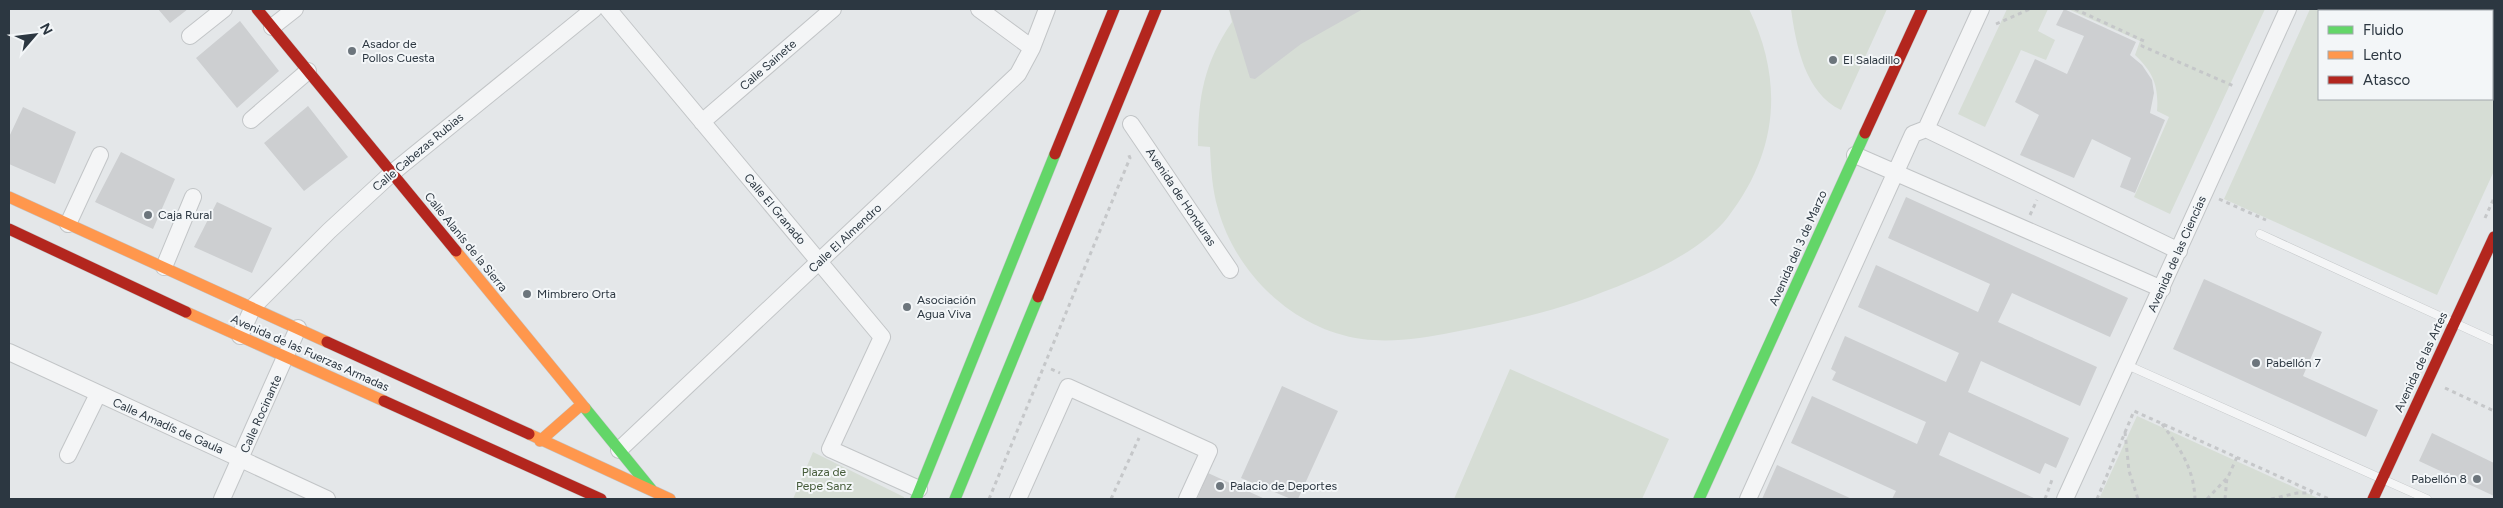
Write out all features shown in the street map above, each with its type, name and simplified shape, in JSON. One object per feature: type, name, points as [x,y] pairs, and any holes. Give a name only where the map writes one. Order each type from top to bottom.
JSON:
[{"type":"street","points":[[190,36],[224,9]]},
{"type":"street","name":"Calle Alanís de la Sierra","points":[[257,9],[653,492]]},
{"type":"street","points":[[272,27],[295,9]]},
{"type":"street","name":"Calle Cabezas Rubias","points":[[253,307],[328,231],[392,173],[594,9]]},
{"type":"street","name":"Calle El Granado","points":[[608,9],[882,337],[830,449],[917,494]]},
{"type":"street","name":"Calle Sainete","points":[[702,122],[833,9]]},
{"type":"street","points":[[979,9],[1032,48]]},
{"type":"street","name":"Calle El Almendro","points":[[620,450],[1018,74],[1032,48],[1047,9]]},
{"type":"street","points":[[917,494],[1114,9]]},
{"type":"street","points":[[955,499],[1156,9]]},
{"type":"street","name":"Avenida del 3 de Marzo","points":[[1699,499],[1922,9]]},
{"type":"street","points":[[1926,130],[1981,9]]},
{"type":"street","name":"Avenida de las Ciencias","points":[[2065,499],[2288,9]]},
{"type":"street","points":[[251,120],[308,71]]},
{"type":"street","name":"Avenida de Honduras","points":[[1131,124],[1230,270]]},
{"type":"street","points":[[1748,499],[1913,134],[1926,130],[2179,251]]},
{"type":"street","points":[[68,224],[100,155]]},
{"type":"street","points":[[1855,155],[2162,289]]},
{"type":"street","name":"Avenida de las Fuerzas Armadas","points":[[9,197],[670,499]]},
{"type":"street","points":[[164,267],[193,197]]},
{"type":"street","name":"Avenida de las Fuerzas Armadas","points":[[9,229],[600,499]]},
{"type":"street","name":"Avenida de las Artes","points":[[2373,499],[2494,238]]},
{"type":"street","points":[[240,336],[253,307]]},
{"type":"street","name":"Calle Rocinante","points":[[222,499],[298,328]]},
{"type":"street","name":"Calle Amadís de Gaula","points":[[9,352],[327,499]]},
{"type":"street","points":[[1018,499],[1068,387],[1209,451],[1187,499]]},
{"type":"street","points":[[68,455],[98,394]]},
{"type":"street","points":[[540,441],[581,405]]},
{"type":"lane","points":[[2260,234],[2494,341]]},
{"type":"lane","points":[[2127,365],[2427,499]]},
{"type":"path","points":[[1996,24],[2030,9]]},
{"type":"path","points":[[2075,9],[2144,41],[2142,46],[2250,94]]},
{"type":"path","points":[[989,499],[1130,158],[1124,140],[1131,124]]},
{"type":"path","points":[[2024,229],[2043,186]]},
{"type":"path","points":[[2442,387],[2494,411]]},
{"type":"path","points":[[2097,499],[2134,411],[2328,499]]},
{"type":"path","points":[[1111,499],[1146,422]]},
{"type":"path","points":[[2162,423],[2176,442],[2191,470],[2195,499]]},
{"type":"path","points":[[2125,432],[2129,471],[2138,499]]},
{"type":"path","points":[[2207,499],[2228,476],[2237,457]]},
{"type":"path","points":[[2225,499],[2228,476]]},
{"type":"path","points":[[2271,499],[2297,493],[2316,493]]},
{"type":"green space","points":[[1229,9],[1749,9],[1768,63],[1771,90],[1766,142],[1745,192],[1728,217],[1698,245],[1660,268],[1579,301],[1502,322],[1408,339],[1362,339],[1337,333],[1313,324],[1291,311],[1271,295],[1239,255],[1227,233],[1218,209],[1211,171],[1210,147],[1198,146],[1198,128],[1201,96],[1209,66],[1222,37],[1232,22]]},
{"type":"green space","name":"El Saladillo","points":[[1791,9],[1887,9],[1841,110],[1819,92],[1804,67]]},
{"type":"green space","points":[[2007,9],[2048,9],[2038,31],[2055,40],[2046,60],[2021,50],[1985,127],[1958,114]]},
{"type":"green space","points":[[2068,9],[2265,9],[2170,214],[2134,197],[2169,117],[2157,111],[2157,94],[2154,80],[2135,55],[2140,41]]},
{"type":"green space","points":[[2310,9],[2494,9],[2494,171],[2437,295],[2224,199]]},
{"type":"green space","points":[[1510,369],[1669,439],[1642,499],[1454,499]]},
{"type":"green space","points":[[2137,416],[2320,499],[2099,499]]},
{"type":"green space","name":"Plaza de Pepe Sanz","points":[[813,452],[904,497],[904,499],[793,499]]},
{"type":"building","points":[[158,9],[188,9],[170,23]]},
{"type":"building","points":[[1229,9],[1363,9],[1301,44],[1255,79],[1250,78]]},
{"type":"building","points":[[2064,9],[2136,42],[2130,55],[2142,65],[2152,80],[2154,93],[2150,113],[2165,120],[2135,193],[2120,187],[2131,158],[2092,139],[2074,178],[2020,155],[2039,115],[2015,102],[2035,59],[2067,74],[2084,36],[2056,25]]},
{"type":"building","points":[[240,21],[279,71],[237,108],[196,58]]},
{"type":"building","points":[[308,106],[348,157],[304,191],[264,143]]},
{"type":"building","points":[[23,107],[76,132],[55,184],[9,164],[9,137]]},
{"type":"building","points":[[121,152],[175,179],[153,229],[95,202]]},
{"type":"building","points":[[1906,197],[2128,298],[2110,337],[2012,293],[1998,322],[2097,367],[2080,406],[1981,361],[1968,392],[2069,438],[2056,468],[2045,463],[2040,474],[1949,432],[1939,455],[2036,499],[1892,499],[1896,491],[1791,443],[1812,396],[1917,444],[1926,422],[1832,380],[1836,372],[1831,369],[1845,336],[1946,382],[1959,353],[1858,307],[1876,265],[1978,312],[1990,284],[1888,238]]},
{"type":"building","points":[[217,202],[272,228],[252,273],[194,247]]},
{"type":"building","name":"Pabellón 7","points":[[2204,279],[2322,332],[2303,376],[2378,410],[2366,437],[2173,349]]},
{"type":"building","points":[[1282,386],[1338,411],[1298,499],[1291,499],[1241,478]]},
{"type":"building","name":"Pabellón 8","points":[[2432,433],[2494,463],[2494,496],[2419,461]]},
{"type":"building","points":[[1777,465],[1852,499],[1762,499]]},
{"type":"building","name":"Palacio de Deportes","points":[[1208,473],[1265,499],[1197,499]]},
{"type":"traffic: fast","points":[[1699,499],[1865,133]]},
{"type":"traffic: fast","points":[[916,499],[1055,154]]},
{"type":"traffic: fast","points":[[955,499],[1038,297]]},
{"type":"traffic: fast","points":[[585,408],[651,489]]},
{"type":"traffic: slow","points":[[9,197],[327,342]]},
{"type":"traffic: slow","points":[[456,251],[585,408]]},
{"type":"traffic: slow","points":[[186,312],[384,401]]},
{"type":"traffic: slow","points":[[540,441],[581,405]]},
{"type":"traffic: slow","points":[[529,434],[670,499]]},
{"type":"traffic: jam","points":[[257,9],[456,251]]},
{"type":"traffic: jam","points":[[1055,154],[1114,9]]},
{"type":"traffic: jam","points":[[1038,297],[1156,9]]},
{"type":"traffic: jam","points":[[1865,133],[1922,9]]},
{"type":"traffic: jam","points":[[9,229],[186,312]]},
{"type":"traffic: jam","points":[[2373,499],[2494,237]]},
{"type":"traffic: jam","points":[[327,342],[529,434]]},
{"type":"traffic: jam","points":[[384,401],[601,499]]},
{"type":"place","name":"Asador de Pollos Cuesta","points":[[352,51]]},
{"type":"place","name":"El Saladillo","points":[[1833,60]]},
{"type":"place","name":"Caja Rural","points":[[148,215]]},
{"type":"place","name":"Mimbrero Orta","points":[[527,294]]},
{"type":"place","name":"Asociación Agua Viva","points":[[907,307]]},
{"type":"place","name":"Pabellón 7","points":[[2256,363]]},
{"type":"place","name":"Pabellón 8","points":[[2477,479]]},
{"type":"place","name":"Palacio de Deportes","points":[[1220,486]]}]
